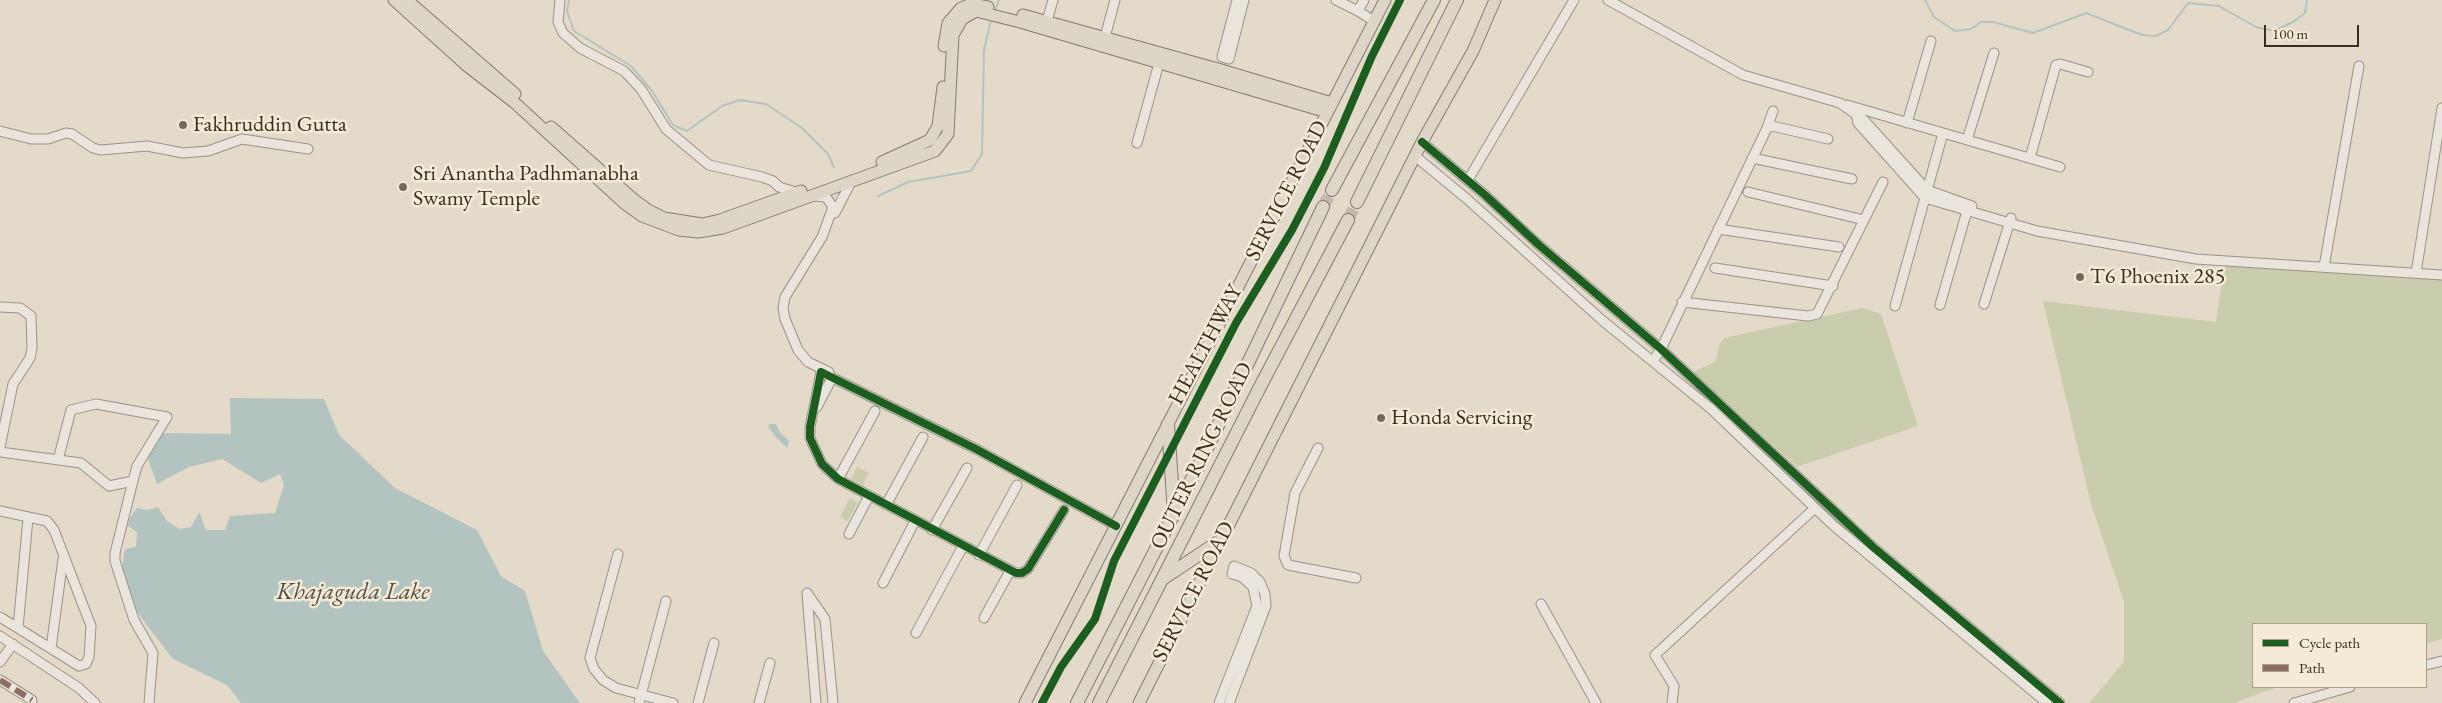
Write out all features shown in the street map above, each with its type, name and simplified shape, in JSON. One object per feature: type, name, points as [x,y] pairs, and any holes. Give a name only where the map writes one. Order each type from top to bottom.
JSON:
[{"type":"highway","points":[[1332,190],[1434,0]]},
{"type":"highway","points":[[1357,202],[1457,0]]},
{"type":"highway","name":"OUTER RING ROAD","points":[[1077,703],[1246,369],[1323,207]]},
{"type":"highway","name":"OUTER RING ROAD","points":[[1099,703],[1348,220]]},
{"type":"highway","points":[[1246,369],[1265,378]]},
{"type":"highway","points":[[1168,424],[1174,513]]},
{"type":"highway","points":[[1162,580],[1218,542]]},
{"type":"main road","points":[[394,0],[466,65],[515,102],[624,203],[642,216],[678,230],[698,232],[723,228],[810,196],[856,176]]},
{"type":"main road","points":[[407,0],[648,210],[664,218],[702,224],[720,220],[796,192],[856,176],[935,151],[947,138],[953,35],[962,19],[977,5],[994,12],[1159,63],[1330,108]]},
{"type":"main road","name":"SERVICE ROAD","points":[[1025,703],[1385,0]]},
{"type":"main road","name":"SERVICE ROAD","points":[[1139,703],[1218,542],[1422,142],[1473,51],[1495,0]]},
{"type":"main road","points":[[994,12],[1047,21],[1105,37],[1330,108]]},
{"type":"street","points":[[560,0],[558,22],[563,33],[580,48],[624,72],[641,89],[666,129],[709,165],[762,177],[773,181],[779,188],[810,196],[826,197],[835,207]]},
{"type":"street","points":[[1047,21],[1053,0]]},
{"type":"street","points":[[1105,37],[1115,0]]},
{"type":"street","points":[[1237,0],[1222,57],[1228,59],[1244,0]]},
{"type":"street","points":[[1336,0],[1374,21]]},
{"type":"street","points":[[1358,11],[1364,0]]},
{"type":"street","points":[[1468,180],[1574,0]]},
{"type":"street","points":[[1608,0],[1743,75],[2060,167]]},
{"type":"street","points":[[1907,123],[1931,41]]},
{"type":"street","points":[[1967,140],[1994,53]]},
{"type":"street","points":[[1137,143],[1159,63]]},
{"type":"street","points":[[2030,158],[2056,65],[2060,64],[2088,72]]},
{"type":"street","points":[[2324,267],[2359,66]]},
{"type":"street","points":[[1840,103],[1864,120],[1907,165],[1926,194],[1967,211],[2010,221]]},
{"type":"street","points":[[2416,273],[2442,108]]},
{"type":"street","points":[[1652,361],[1660,349],[1767,128],[1773,111]]},
{"type":"street","points":[[1767,128],[1772,126],[1828,139]]},
{"type":"street","points":[[0,131],[31,139],[48,139],[66,133],[72,134],[93,148],[101,150],[147,146],[183,153],[208,151],[242,139],[308,149]]},
{"type":"street","points":[[1894,306],[1944,133]]},
{"type":"street","points":[[1422,142],[1504,211],[1660,349],[1935,604],[2046,703]]},
{"type":"street","points":[[1415,156],[1652,361],[1710,408],[1815,508],[2060,703]]},
{"type":"street","points":[[1752,158],[1852,179]]},
{"type":"street","points":[[856,176],[835,207],[822,237],[785,297],[783,308],[785,318],[798,350],[808,362],[822,370],[975,445],[1117,524]]},
{"type":"street","points":[[1682,302],[1814,316],[1821,310],[1884,182]]},
{"type":"street","points":[[1748,192],[1864,220]]},
{"type":"street","points":[[1926,194],[2055,235],[2196,259],[2442,275]]},
{"type":"street","points":[[1493,222],[1504,211]]},
{"type":"street","points":[[1940,306],[1967,211]]},
{"type":"street","points":[[1984,304],[2010,221]]},
{"type":"street","points":[[1718,229],[1839,247]]},
{"type":"street","points":[[1715,268],[1833,286]]},
{"type":"street","points":[[1562,283],[1572,271]]},
{"type":"street","points":[[0,307],[20,308],[31,316],[32,348],[30,358],[13,384],[8,400],[0,446]]},
{"type":"street","points":[[822,370],[832,378],[976,449],[1117,524]]},
{"type":"street","points":[[822,370],[812,416],[810,438],[816,455],[828,471],[838,479],[1010,571],[1022,573],[1028,569],[1064,510]]},
{"type":"street","points":[[812,416],[832,378]]},
{"type":"street","points":[[58,460],[71,410],[96,404],[167,417],[137,466],[115,553],[115,561],[134,620],[153,653],[148,703]]},
{"type":"street","points":[[838,479],[875,411]]},
{"type":"street","points":[[886,505],[922,437]]},
{"type":"street","points":[[1318,448],[1295,493],[1284,556],[1288,565],[1356,578]]},
{"type":"street","points":[[0,452],[80,463],[109,486],[133,481]]},
{"type":"street","points":[[932,530],[968,468]]},
{"type":"street","points":[[979,555],[1017,485]]},
{"type":"street","points":[[849,534],[869,496]]},
{"type":"street","points":[[1672,703],[1674,686],[1655,655],[1815,508]]},
{"type":"street","points":[[0,511],[46,521],[54,530],[92,626],[89,657],[86,664],[79,666],[0,616]]},
{"type":"street","points":[[18,628],[28,518]]},
{"type":"street","points":[[883,583],[916,521]]},
{"type":"street","points":[[916,633],[963,546]]},
{"type":"street","points":[[618,554],[590,658],[594,669],[603,680],[616,688],[640,699],[672,703]]},
{"type":"street","points":[[51,648],[63,556]]},
{"type":"street","points":[[1219,703],[1259,616],[1266,600],[1260,582],[1251,573],[1234,566],[1232,574],[1246,580],[1255,591],[1259,616],[1229,703]]},
{"type":"street","points":[[984,618],[1010,571]]},
{"type":"street","points":[[816,703],[807,593],[825,619],[833,703]]},
{"type":"street","points":[[640,699],[666,601]]},
{"type":"street","points":[[1541,604],[1596,703]]},
{"type":"street","points":[[0,636],[79,688],[95,703]]},
{"type":"street","points":[[698,703],[714,643]]},
{"type":"street","points":[[0,662],[12,644]]},
{"type":"street","points":[[2427,665],[2442,660]]},
{"type":"street","points":[[759,703],[770,663]]},
{"type":"street","points":[[0,680],[33,702]]},
{"type":"street","points":[[2294,703],[2346,688]]},
{"type":"green space","points":[[2224,266],[2442,279],[2442,639],[2427,644],[2427,623],[2252,623],[2252,688],[2274,688],[2234,703],[2089,703],[2124,662],[2124,602],[2091,504],[2043,301],[2216,322]]},
{"type":"green space","points":[[1862,308],[1881,314],[1918,426],[1797,467],[1693,372],[1715,362],[1720,344],[1724,338]]},
{"type":"green space","points":[[857,467],[869,473],[863,485],[851,479]]},
{"type":"green space","points":[[850,498],[858,502],[848,521],[840,517]]},
{"type":"water","name":"Khajaguda Lake","points":[[230,398],[324,399],[339,435],[395,488],[477,530],[501,576],[525,591],[543,651],[580,703],[241,703],[227,685],[173,659],[140,616],[120,579],[125,549],[136,547],[137,532],[128,526],[130,518],[137,508],[148,510],[158,507],[167,521],[179,529],[191,527],[199,512],[206,530],[225,530],[230,516],[275,513],[284,485],[280,474],[261,483],[222,459],[189,467],[157,484],[148,459],[161,433],[231,434]]},
{"type":"water","points":[[776,424],[780,433],[789,441],[787,448],[768,426]]},
{"type":"waterway","points":[[569,0],[567,11],[574,31],[631,66],[652,91],[673,125],[687,131],[722,106],[740,100],[766,104],[802,128],[828,154],[834,167]]},
{"type":"waterway","points":[[995,11],[999,0]]},
{"type":"waterway","points":[[1925,0],[1934,17],[1955,31],[1971,29],[1981,22],[1993,22],[2033,33],[2086,13],[2142,35],[2156,36],[2168,30],[2188,3],[2219,6],[2256,27],[2274,31],[2293,22],[2305,13],[2307,0]]},
{"type":"waterway","points":[[878,196],[908,182],[971,171],[982,154],[984,50],[991,20]]},
{"type":"tunnel","points":[[1323,207],[1332,190]]},
{"type":"tunnel","points":[[1348,220],[1357,202]]},
{"type":"marked path","points":[[0,680],[32,700]]},
{"type":"cycle path","name":"HEALTHWAY","points":[[1042,703],[1061,667],[1095,619],[1114,561],[1236,323],[1292,230],[1324,168],[1372,56],[1400,0]]},
{"type":"cycle path","points":[[1422,142],[1661,349],[1873,547],[2060,703]]},
{"type":"cycle path","points":[[1064,510],[1028,569],[1022,573],[1016,573],[838,479],[822,464],[810,438],[810,427],[821,372],[976,449],[1116,526]]},
{"type":"place","name":"Fakhruddin Gutta","points":[[183,125]]},
{"type":"place","name":"Sri Anantha Padhmanabha Swamy Temple","points":[[403,187]]},
{"type":"place","name":"T6 Phoenix 285","points":[[2080,277]]},
{"type":"place","name":"Honda Servicing","points":[[1381,418]]}]
